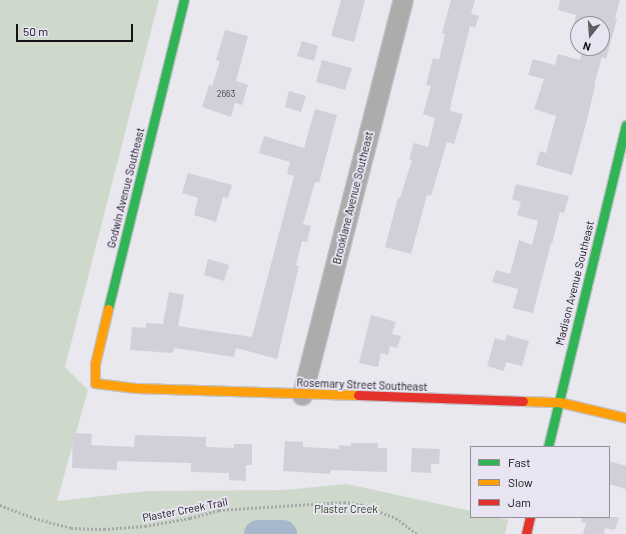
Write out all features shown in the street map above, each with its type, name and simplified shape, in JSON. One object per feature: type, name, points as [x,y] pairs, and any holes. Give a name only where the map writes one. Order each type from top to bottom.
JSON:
[{"type":"street","name":"Godwin Avenue Southeast","points":[[95,383],[95,364],[184,0]]},
{"type":"street","name":"Brooklane Avenue Southeast","points":[[302,395],[403,0]]},
{"type":"street","name":"Madison Avenue Southeast","points":[[548,446],[620,174],[626,125]]},
{"type":"street","name":"Rosemary Street Southeast","points":[[95,383],[136,388],[302,395],[559,402],[626,418]]},
{"type":"street","points":[[526,534],[530,518]]},
{"type":"path","name":"Plaster Creek Trail","points":[[0,505],[34,518],[71,528],[104,529],[145,526],[190,518],[219,510],[344,502],[362,505],[396,518],[416,534]]},
{"type":"green space","points":[[0,0],[159,0],[65,367],[88,390],[57,501],[147,491],[284,490],[347,484],[470,511],[470,518],[500,518],[508,520],[505,534],[0,534]]},
{"type":"building","points":[[341,0],[365,0],[354,42],[331,36]]},
{"type":"building","points":[[451,0],[475,0],[471,14],[479,16],[475,28],[470,26],[451,103],[450,111],[463,114],[454,144],[447,142],[431,196],[427,195],[411,254],[385,247],[398,198],[400,198],[412,160],[409,159],[414,143],[428,147],[435,118],[423,114],[431,86],[426,85],[433,58],[439,60],[445,34],[442,33]]},
{"type":"building","points":[[560,0],[620,0],[615,18],[617,19],[610,44],[610,16],[576,16],[558,10]]},
{"type":"building","points":[[225,30],[248,36],[236,81],[248,85],[242,105],[235,103],[231,117],[202,107],[209,85],[212,86],[220,61],[216,60]]},
{"type":"building","points":[[302,41],[318,46],[314,61],[297,56]]},
{"type":"building","points":[[558,54],[580,60],[581,56],[607,56],[606,59],[602,57],[572,175],[536,165],[540,151],[546,153],[556,116],[534,109],[544,79],[528,75],[533,59],[555,65]]},
{"type":"building","points":[[322,60],[352,68],[345,90],[316,82]]},
{"type":"building","points":[[289,91],[306,96],[301,112],[285,107]]},
{"type":"building","points":[[315,109],[337,115],[319,183],[315,182],[303,224],[311,226],[307,242],[302,241],[296,265],[299,266],[277,359],[236,348],[234,357],[174,348],[173,353],[130,350],[132,327],[146,328],[146,323],[163,324],[169,292],[184,295],[178,326],[252,337],[294,176],[287,174],[290,162],[259,153],[264,136],[304,148]]},
{"type":"building","points":[[188,173],[232,185],[228,198],[223,197],[216,222],[194,215],[198,198],[182,193]]},
{"type":"building","points":[[516,184],[569,196],[564,213],[560,212],[533,313],[513,308],[518,289],[492,282],[496,270],[510,274],[519,240],[532,245],[538,221],[517,215],[521,202],[512,199]]},
{"type":"building","points":[[208,259],[229,265],[224,281],[204,275]]},
{"type":"building","points":[[371,315],[396,322],[392,334],[401,336],[397,348],[390,346],[388,355],[381,353],[378,367],[359,363]]},
{"type":"building","points":[[507,335],[529,341],[522,366],[506,362],[504,371],[487,366],[495,338],[505,341]]},
{"type":"building","points":[[73,433],[92,434],[91,445],[134,447],[135,435],[206,437],[206,447],[234,448],[234,444],[252,444],[252,465],[246,465],[246,481],[229,480],[229,473],[191,472],[191,463],[117,461],[117,470],[72,468]]},
{"type":"building","points":[[285,441],[303,442],[303,447],[339,449],[339,445],[351,446],[351,443],[378,443],[378,448],[387,448],[387,472],[331,470],[330,474],[283,471]]},
{"type":"building","points":[[412,448],[440,449],[439,464],[431,464],[431,473],[411,472]]},
{"type":"building","points":[[610,461],[626,466],[626,489],[610,484]]},
{"type":"building","points":[[619,517],[615,530],[605,528],[604,534],[583,534],[586,523],[581,522],[582,518]]},
{"type":"waterway","name":"Plaster Creek","points":[[258,534],[283,534]]},
{"type":"traffic: fast","points":[[108,309],[184,0]]},
{"type":"traffic: fast","points":[[548,446],[626,125]]},
{"type":"traffic: slow","points":[[108,309],[95,364],[95,383],[136,388],[358,395]]},
{"type":"traffic: slow","points":[[523,401],[559,402],[626,418]]},
{"type":"traffic: jam","points":[[358,395],[523,401]]},
{"type":"traffic: jam","points":[[526,534],[530,518]]}]
